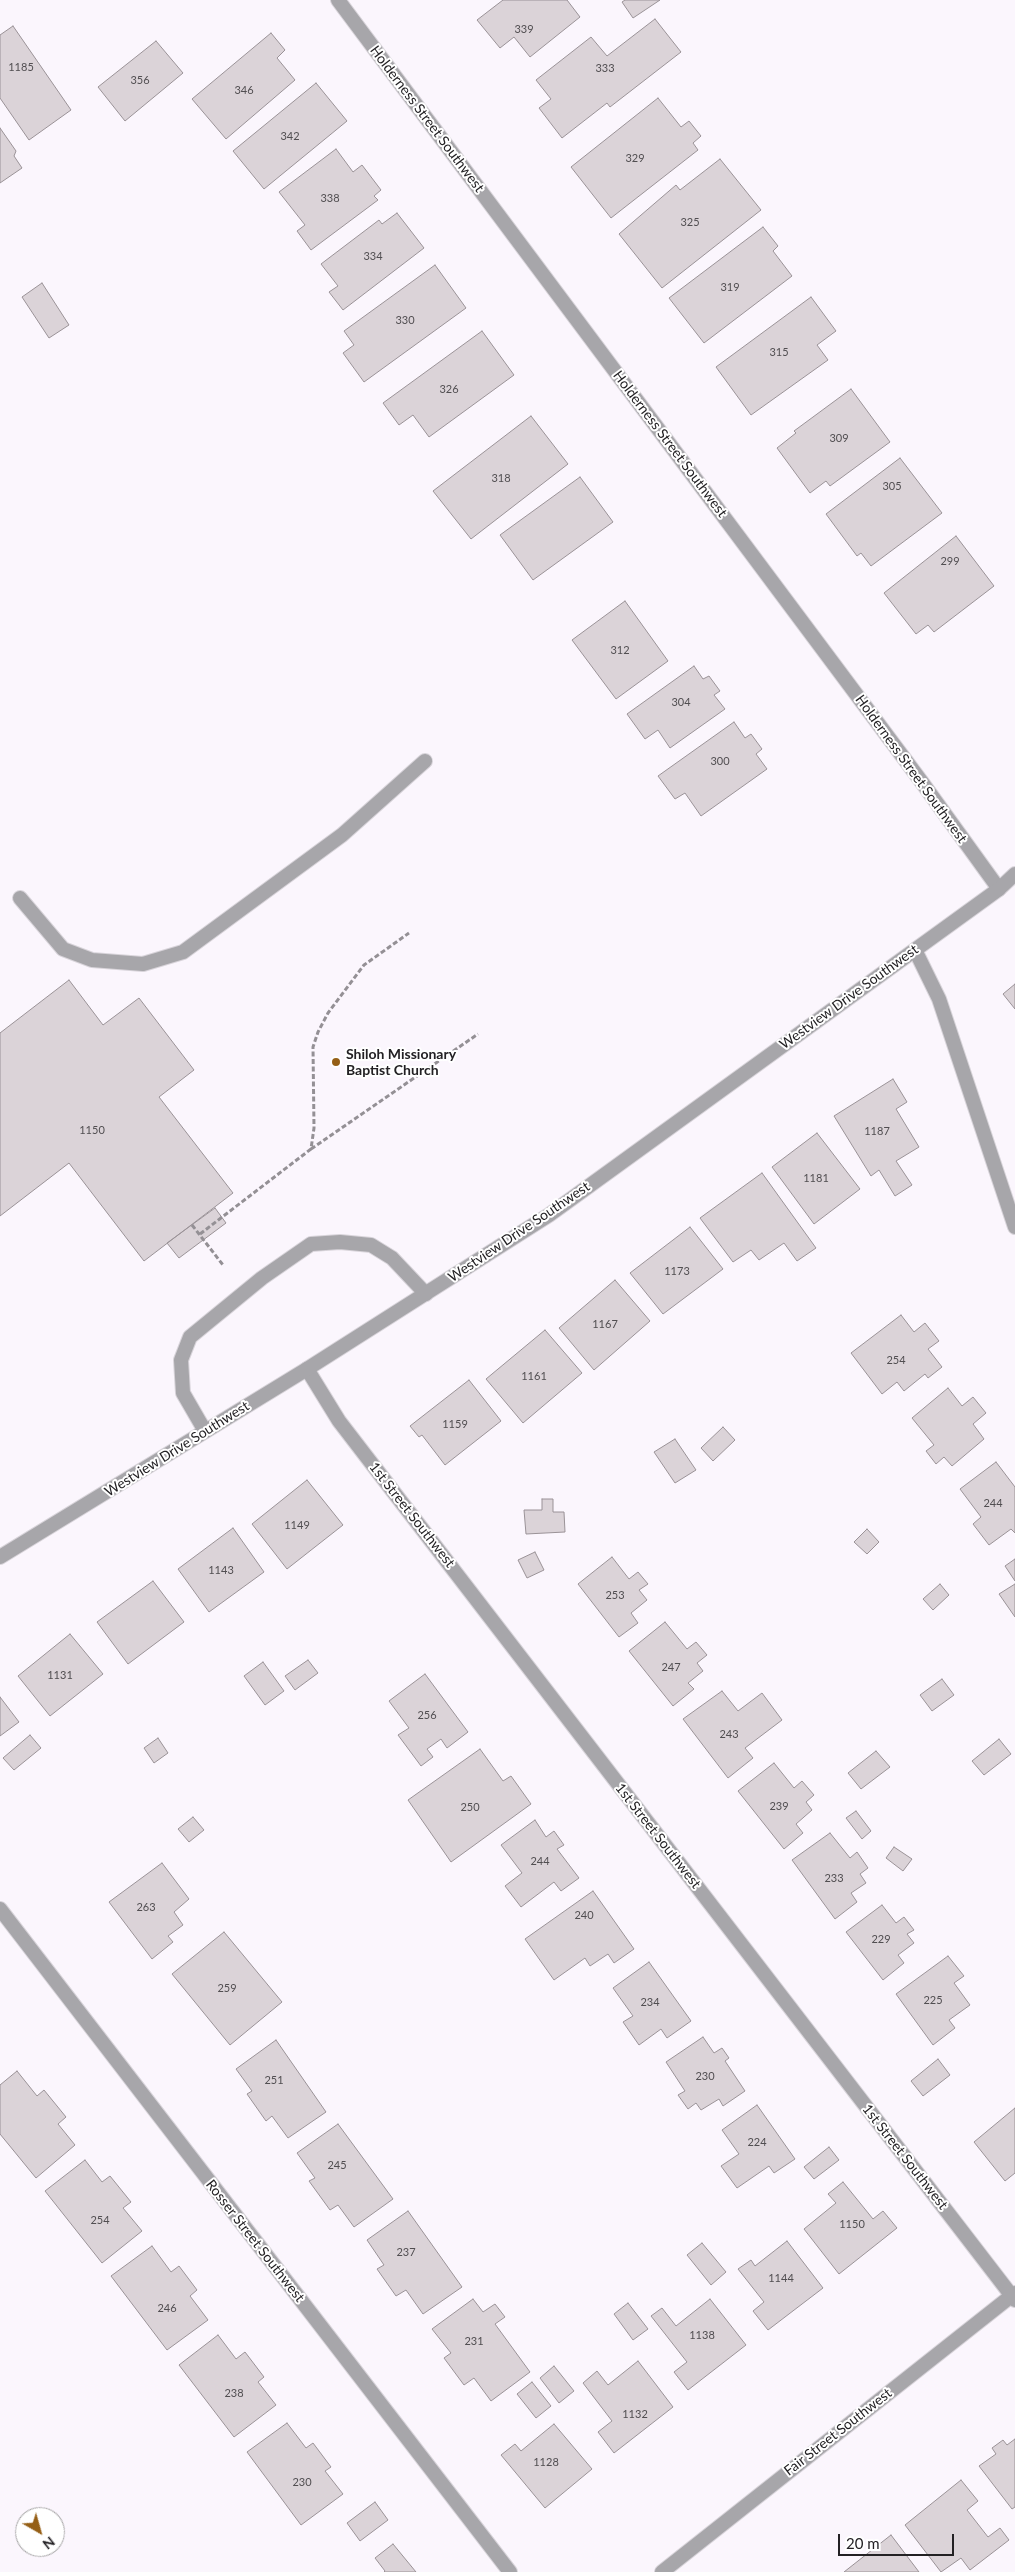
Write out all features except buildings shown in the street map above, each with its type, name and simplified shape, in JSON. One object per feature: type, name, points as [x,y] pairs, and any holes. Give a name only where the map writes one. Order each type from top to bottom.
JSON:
[{"type":"street","name":"Holderness Street Southwest","points":[[338,0],[903,757],[999,889]]},
{"type":"street","points":[[20,898],[63,949],[92,960],[143,964],[183,952],[342,835],[425,761]]},
{"type":"street","name":"Westview Drive Southwest","points":[[0,1557],[307,1369],[549,1215],[999,889],[1015,874]]},
{"type":"street","points":[[915,950],[939,999],[1015,1227]]},
{"type":"street","points":[[205,1431],[183,1393],[181,1360],[190,1337],[262,1278],[311,1244],[340,1242],[370,1245],[392,1258],[426,1294]]},
{"type":"street","name":"1st Street Southwest","points":[[307,1369],[339,1421],[1014,2296]]},
{"type":"street","name":"Rosser Street Southwest","points":[[0,1909],[510,2572]]},
{"type":"street","name":"Fair Street Southwest","points":[[662,2572],[1014,2296]]},
{"type":"path","points":[[311,1149],[314,1128],[313,1047],[318,1032],[328,1013],[364,965],[409,933]]},
{"type":"path","points":[[200,1234],[311,1149],[478,1034]]},
{"type":"path","points":[[192,1225],[223,1265]]},
{"type":"place","name":"Shiloh Missionary Baptist Church","points":[[336,1062]]}]
